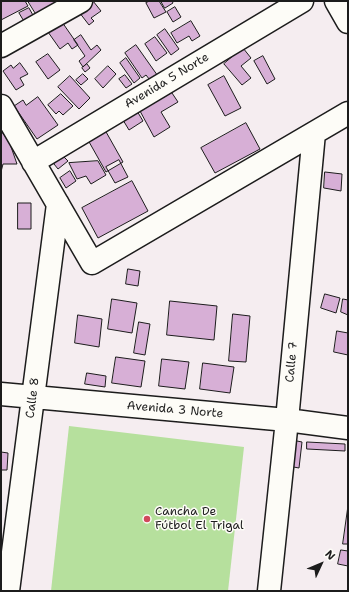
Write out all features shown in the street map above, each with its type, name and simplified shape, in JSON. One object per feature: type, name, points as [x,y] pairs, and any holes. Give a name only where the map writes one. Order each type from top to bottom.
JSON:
[{"type":"street","points":[[1,46],[80,1]]},
{"type":"street","name":"Avenida 5 Norte","points":[[33,162],[302,1]]},
{"type":"street","points":[[336,1],[348,22]]},
{"type":"street","points":[[1,108],[92,263],[348,113]]},
{"type":"street","name":"Calle 7","points":[[269,591],[287,420],[314,132]]},
{"type":"street","name":"Calle 8","points":[[8,591],[58,204]]},
{"type":"street","name":"Avenida 3 Norte","points":[[1,394],[287,420],[348,428]]},
{"type":"green space","name":"Cancha De Fútbol El Trigal","points":[[69,426],[244,447],[228,591],[51,591]]},
{"type":"building","points":[[1,1],[25,1],[28,6],[1,20]]},
{"type":"building","points":[[28,1],[64,1],[38,17]]},
{"type":"building","points":[[93,1],[101,11],[91,18],[94,21],[89,25],[79,12]]},
{"type":"building","points":[[150,1],[159,1],[166,12],[154,18],[146,3]]},
{"type":"building","points":[[161,1],[172,1],[173,3],[165,8]]},
{"type":"building","points":[[175,7],[181,17],[173,22],[167,12]]},
{"type":"building","points":[[29,8],[34,17],[25,23],[19,13]]},
{"type":"building","points":[[191,21],[200,36],[192,41],[189,36],[177,43],[171,33]]},
{"type":"building","points":[[62,22],[78,45],[72,49],[68,43],[60,49],[48,32]]},
{"type":"building","points":[[165,29],[179,49],[171,55],[157,35]]},
{"type":"building","points":[[81,35],[91,50],[97,45],[101,50],[83,67],[79,61],[85,56],[74,40]]},
{"type":"building","points":[[155,37],[167,53],[156,61],[145,44]]},
{"type":"building","points":[[136,45],[160,79],[153,84],[146,75],[142,78],[125,53]]},
{"type":"building","points":[[243,48],[251,58],[241,66],[251,78],[242,85],[224,64]]},
{"type":"building","points":[[48,54],[60,70],[48,79],[36,62]]},
{"type":"building","points":[[263,56],[275,79],[267,84],[254,61]]},
{"type":"building","points":[[126,58],[140,78],[134,83],[120,63]]},
{"type":"building","points":[[20,63],[28,74],[20,78],[24,85],[16,90],[3,71],[11,65],[13,68]]},
{"type":"building","points":[[87,64],[90,68],[85,72],[82,68]]},
{"type":"building","points":[[108,66],[116,74],[103,88],[95,79]]},
{"type":"building","points":[[83,74],[88,79],[81,85],[76,80]]},
{"type":"building","points":[[125,75],[132,84],[126,88],[119,79]]},
{"type":"building","points":[[70,76],[90,98],[79,109],[58,87]]},
{"type":"building","points":[[224,76],[241,108],[225,116],[208,85]]},
{"type":"building","points":[[172,93],[178,102],[161,112],[170,127],[154,137],[140,111]]},
{"type":"building","points":[[61,94],[73,106],[63,115],[59,111],[56,114],[48,105]]},
{"type":"building","points":[[38,97],[58,125],[37,139],[14,106],[23,100],[26,105]]},
{"type":"building","points":[[137,111],[143,121],[129,130],[123,120]]},
{"type":"building","points":[[246,123],[260,149],[215,173],[201,148]]},
{"type":"building","points":[[105,130],[123,162],[106,172],[88,140]]},
{"type":"building","points":[[1,131],[9,141],[17,164],[3,164],[1,172]]},
{"type":"building","points":[[63,156],[68,161],[58,169],[54,164]]},
{"type":"building","points":[[119,160],[128,177],[115,183],[106,167]]},
{"type":"building","points":[[98,161],[106,175],[91,184],[86,176],[77,179],[69,163]]},
{"type":"building","points":[[70,171],[76,181],[66,188],[60,178]]},
{"type":"building","points":[[325,172],[342,174],[341,191],[324,188]]},
{"type":"building","points":[[132,181],[148,211],[98,238],[82,208]]},
{"type":"building","points":[[18,203],[31,203],[31,229],[18,229]]},
{"type":"building","points":[[128,269],[140,271],[138,286],[126,284]]},
{"type":"building","points":[[325,294],[340,298],[336,313],[321,308]]},
{"type":"building","points":[[112,299],[137,303],[132,333],[108,329]]},
{"type":"building","points":[[343,299],[348,300],[348,315],[341,312]]},
{"type":"building","points":[[170,301],[217,306],[214,340],[167,335]]},
{"type":"building","points":[[233,314],[250,316],[246,362],[229,361]]},
{"type":"building","points":[[78,315],[102,319],[99,347],[75,343]]},
{"type":"building","points":[[139,322],[150,324],[145,355],[134,353]]},
{"type":"building","points":[[337,331],[348,333],[348,355],[334,352]]},
{"type":"building","points":[[116,357],[145,361],[141,387],[112,383]]},
{"type":"building","points":[[162,359],[189,362],[185,389],[159,386]]},
{"type":"building","points":[[203,363],[234,367],[230,393],[200,389]]},
{"type":"building","points":[[87,373],[106,376],[105,387],[85,384]]},
{"type":"building","points":[[292,440],[302,442],[299,468],[288,466]]},
{"type":"building","points":[[307,442],[345,444],[345,451],[307,449]]},
{"type":"building","points":[[1,452],[8,453],[7,470],[1,470]]},
{"type":"building","points":[[348,506],[348,544],[343,544]]},
{"type":"building","points":[[341,550],[348,551],[348,566],[338,564]]},
{"type":"place","name":"Cancha De Fútbol El Trigal","points":[[147,519]]}]
